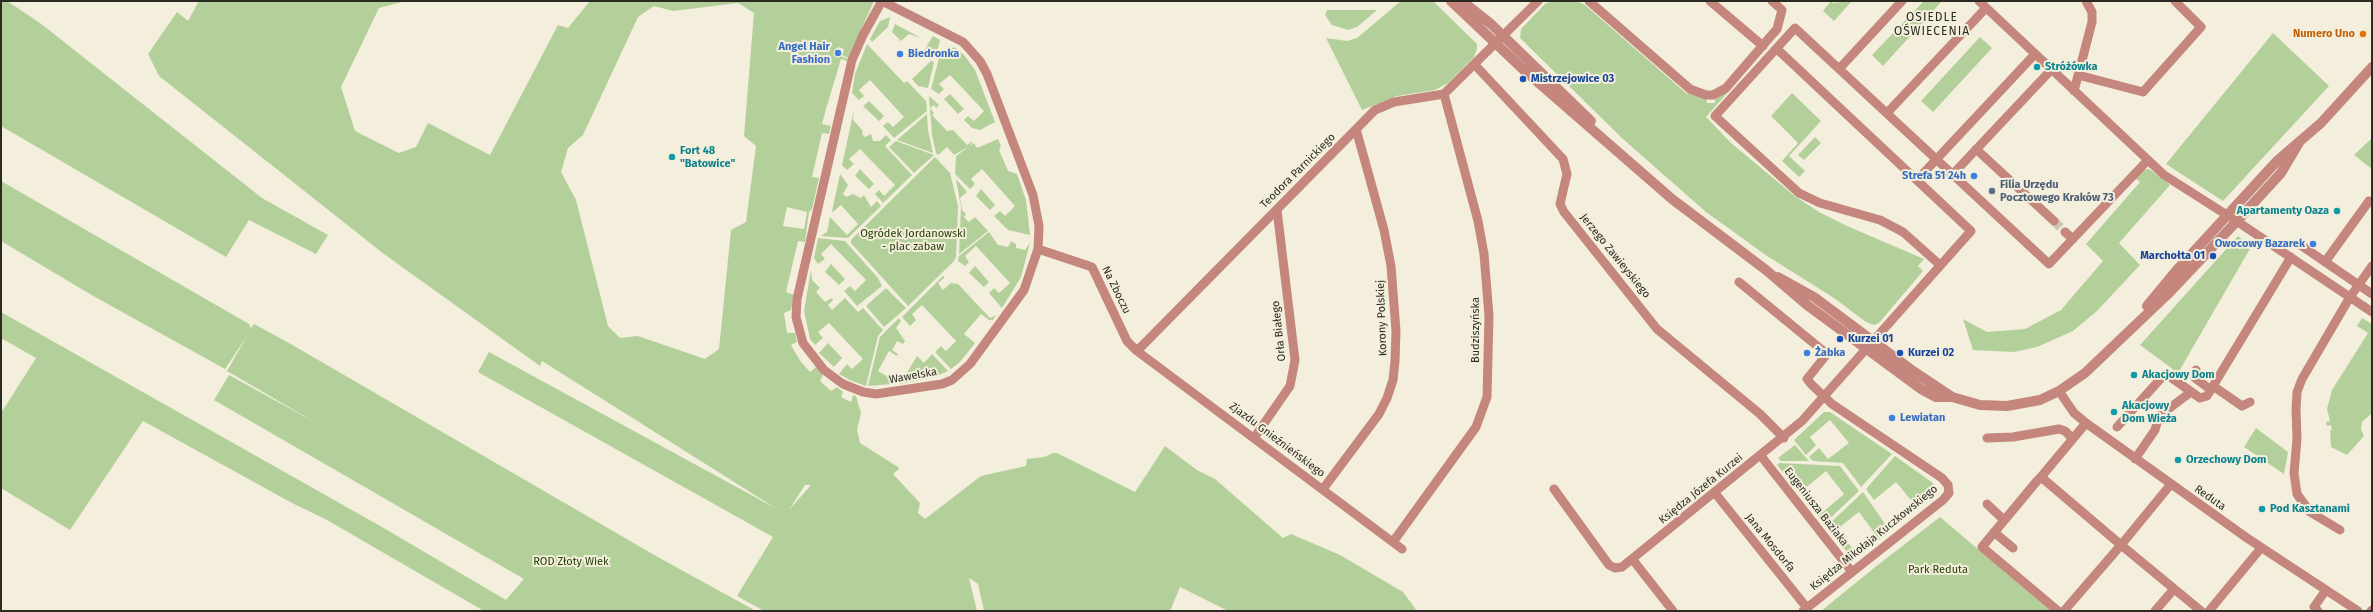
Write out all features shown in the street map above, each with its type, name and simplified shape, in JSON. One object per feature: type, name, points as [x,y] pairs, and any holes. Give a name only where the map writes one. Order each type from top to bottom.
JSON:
[{"type":"street","name":"Wawelska","points":[[882,1],[963,42],[980,61],[987,74],[1033,195],[1039,226],[1038,249],[1024,290],[983,349],[970,364],[952,380],[928,387],[876,394],[856,390],[833,378],[809,352],[800,334],[796,317],[797,298],[843,92],[856,49],[882,1]]},
{"type":"street","points":[[1451,1],[1567,108],[1689,212],[1766,270],[1807,305],[1866,350],[1921,389],[1936,397],[1952,398],[1980,405],[2007,406],[2032,402],[2059,391],[2091,368],[2133,325],[2166,295],[2237,221],[2281,173],[2300,140]]},
{"type":"street","points":[[1462,1],[1504,36],[1574,103],[1615,148]]},
{"type":"street","points":[[1444,94],[1538,1]]},
{"type":"street","points":[[1589,1],[1690,89],[1698,93],[1713,94],[1720,92],[1777,29],[1782,10],[1772,1]]},
{"type":"street","points":[[1710,1],[1763,46]]},
{"type":"street","points":[[1839,69],[1902,1]]},
{"type":"street","points":[[1979,1],[2148,161],[2178,185],[2237,221],[2372,312]]},
{"type":"street","points":[[2074,91],[2092,22],[2092,12],[2086,1]]},
{"type":"street","points":[[2078,75],[2143,92],[2201,27],[2174,1]]},
{"type":"street","points":[[1887,113],[1986,8]]},
{"type":"street","points":[[1940,265],[1902,232],[1880,220],[1799,194],[1715,116],[1795,28],[2049,264],[2148,161]]},
{"type":"street","points":[[1777,48],[1917,180],[2035,54]]},
{"type":"street","name":"Jerzego Zawieyskiego","points":[[1475,65],[1563,159],[1567,174],[1560,204],[1564,212],[1657,329],[1760,414],[1784,438]]},
{"type":"street","points":[[2133,325],[2176,270],[2289,149],[2321,124],[2372,67]]},
{"type":"street","points":[[1953,174],[2051,70]]},
{"type":"street","name":"Teodora Parnickiego","points":[[1137,352],[1375,110],[1384,105],[1444,94]]},
{"type":"street","name":"Budziszyńska","points":[[1393,542],[1476,427],[1487,397],[1489,316],[1484,254],[1478,221],[1444,94]]},
{"type":"street","name":"Korony Polskiej","points":[[1323,489],[1379,414],[1393,380],[1395,361],[1396,331],[1391,266],[1384,230],[1356,129]]},
{"type":"street","points":[[1976,149],[2054,221]]},
{"type":"street","name":"Księdza Józefa Kurzei","points":[[1554,489],[1609,565],[1615,568],[1622,567],[1633,560],[1714,493],[1784,438],[1825,397],[1971,231],[1917,180]]},
{"type":"street","points":[[2325,262],[2369,201]]},
{"type":"street","name":"Orła Białego","points":[[1254,438],[1286,392],[1294,373],[1296,360],[1277,210]]},
{"type":"street","points":[[2065,232],[2073,239]]},
{"type":"street","points":[[2299,244],[2372,294]]},
{"type":"street","name":"Na Zboczu","points":[[1038,249],[1092,267],[1127,341],[1137,352]]},
{"type":"street","points":[[2117,428],[2164,375],[2169,376],[2191,392],[2203,398],[2212,388],[2295,260],[2307,249]]},
{"type":"street","points":[[2340,530],[2310,512],[2297,494],[2294,473],[2298,439],[2296,409],[2297,392],[2302,379],[2350,297],[2372,266]]},
{"type":"street","points":[[1766,270],[1810,295],[1952,398]]},
{"type":"street","name":"Księdza Mikołaja Kuczkowskiego","points":[[1739,282],[1827,354],[1807,379],[1825,397],[1942,478],[1948,485],[1949,493],[1943,500],[1805,610]]},
{"type":"street","name":"Zjazdu Gnieźnieńskiego","points":[[1137,352],[1402,549]]},
{"type":"street","points":[[2196,370],[2195,378],[2242,406],[2250,402]]},
{"type":"street","name":"Reduta","points":[[2059,391],[2074,413],[2086,424],[2261,548],[2358,611]]},
{"type":"street","points":[[2136,459],[2155,430],[2159,416],[2191,392]]},
{"type":"street","points":[[2058,611],[1982,547],[2086,424]]},
{"type":"street","points":[[1986,438],[2013,437],[2059,429],[2065,430],[2073,439]]},
{"type":"street","name":"Eugeniusza Baziaka","points":[[1761,456],[1852,572]]},
{"type":"street","points":[[2041,477],[2200,611]]},
{"type":"street","points":[[2064,611],[2171,484]]},
{"type":"street","name":"Jana Mosdorfa","points":[[1714,493],[1805,610]]},
{"type":"street","points":[[1987,504],[2004,520]]},
{"type":"street","points":[[1994,532],[2013,548]]},
{"type":"street","points":[[2209,611],[2261,548]]},
{"type":"street","points":[[1633,560],[1673,611]]},
{"type":"street","points":[[2155,611],[2174,589]]},
{"type":"street","points":[[2318,611],[2314,607],[2326,590]]},
{"type":"green space","points":[[1,1],[7,1],[40,23],[262,198],[328,235],[316,254],[249,220],[226,257],[1,126]]},
{"type":"green space","points":[[199,1],[406,1],[379,8],[341,87],[355,131],[399,153],[416,147],[428,123],[490,155],[558,25],[568,28],[590,1],[874,1],[848,58],[842,55],[844,49],[838,47],[835,54],[848,59],[847,61],[841,59],[822,124],[831,126],[829,134],[822,133],[812,177],[819,178],[812,209],[809,212],[805,242],[798,241],[786,292],[794,295],[791,310],[784,313],[787,333],[795,333],[797,342],[791,345],[801,362],[810,372],[816,367],[823,375],[820,381],[831,391],[837,387],[843,392],[841,397],[851,402],[853,395],[856,396],[861,413],[857,430],[860,443],[898,467],[899,469],[893,474],[920,503],[918,513],[925,519],[981,476],[1026,466],[1027,459],[1044,457],[1053,453],[1057,453],[1135,492],[1165,446],[1197,470],[1215,479],[1283,538],[1291,534],[1340,555],[1403,592],[1417,611],[1228,611],[1180,587],[1170,611],[984,611],[978,584],[969,578],[977,611],[764,611],[737,596],[773,537],[478,372],[489,352],[777,509],[542,361],[540,366],[384,254],[159,76],[148,54],[177,12],[188,21]],"holes":[[[738,3],[754,13],[744,136],[756,146],[746,222],[731,230],[719,349],[705,359],[638,336],[620,338],[608,326],[576,200],[561,172],[568,148],[583,135],[638,17],[654,6],[673,11]],[[787,207],[807,212],[804,229],[783,226]],[[805,485],[811,485],[789,510]]]},
{"type":"green space","points":[[1401,1],[1433,1],[1477,44],[1477,49],[1474,57],[1448,83],[1435,90],[1397,96],[1362,110],[1326,38],[1347,41],[1357,38]]},
{"type":"green space","points":[[1552,1],[1576,1],[1585,5],[1687,94],[1689,93],[1706,98],[1707,103],[1715,103],[1715,98],[1729,91],[1706,117],[1731,143],[1796,197],[1819,212],[1847,226],[1924,259],[1918,266],[1923,271],[1879,323],[1874,325],[1866,322],[1834,298],[1767,256],[1706,212],[1623,139],[1520,38],[1521,29],[1545,4]]},
{"type":"green space","points":[[1831,1],[1833,3],[1852,1],[1834,21],[1823,11]]},
{"type":"green space","points":[[1924,1],[1942,1],[1883,66],[1872,55]]},
{"type":"green space","points":[[1327,10],[1377,10],[1357,27],[1348,30],[1332,25],[1325,15]]},
{"type":"green space","points":[[890,17],[888,27],[872,42],[870,39],[880,21]]},
{"type":"green space","points":[[895,24],[921,38],[909,34],[901,41],[892,32]]},
{"type":"green space","points":[[2273,33],[2329,86],[2223,201],[2166,164]]},
{"type":"green space","points":[[933,36],[940,40],[936,57],[927,58],[925,49]]},
{"type":"green space","points":[[1980,37],[1992,48],[1933,112],[1921,101]]},
{"type":"green space","points":[[867,44],[904,83],[907,81],[926,101],[927,111],[894,138],[883,126],[888,122],[893,127],[904,117],[870,80],[859,90],[864,96],[859,100],[852,93],[855,74]]},
{"type":"green space","points":[[954,47],[964,55],[975,70],[995,122],[980,130],[972,128],[964,120],[968,116],[974,121],[984,111],[950,75],[939,84],[944,89],[939,94],[931,89],[939,58]]},
{"type":"green space","points":[[931,61],[934,62],[928,88],[918,86],[912,79]]},
{"type":"green space","points":[[1792,93],[1821,121],[1789,156],[1805,171],[1799,177],[1782,161],[1798,143],[1771,116]]},
{"type":"green space","points":[[950,94],[964,109],[958,114],[944,99]]},
{"type":"green space","points":[[929,96],[939,105],[936,108],[934,105],[930,108],[934,113],[932,115],[947,131],[953,130],[967,145],[973,141],[970,146],[954,155],[947,147],[938,155],[936,153],[932,135]]},
{"type":"green space","points":[[869,101],[884,116],[879,121],[863,106]]},
{"type":"green space","points":[[854,110],[853,120],[863,131],[862,134],[865,137],[871,134],[873,141],[880,141],[886,135],[891,140],[885,146],[912,175],[883,203],[875,194],[879,190],[884,196],[895,185],[860,149],[849,159],[854,164],[847,170],[842,165]]},
{"type":"green space","points":[[927,114],[928,130],[933,153],[897,140]]},
{"type":"green space","points":[[1815,137],[1821,143],[1804,160],[1798,155]]},
{"type":"green space","points":[[998,139],[1001,146],[999,150],[1008,171],[1017,174],[1026,200],[1030,235],[1008,230],[994,216],[1000,211],[1005,216],[1015,206],[982,169],[971,179],[975,184],[970,189],[955,174],[956,156],[974,143],[977,148]]},
{"type":"green space","points":[[2371,139],[2372,140],[2372,169],[2354,155]]},
{"type":"green space","points":[[896,141],[934,155],[914,173],[889,147]]},
{"type":"green space","name":"Ogródek Jordanowski - plac zabaw","points":[[935,157],[950,173],[958,206],[956,257],[954,261],[908,306],[851,243],[851,240]]},
{"type":"green space","points":[[860,169],[874,184],[869,189],[855,176]]},
{"type":"green space","points":[[2149,169],[2170,185],[2119,243],[2140,265],[2097,311],[2073,331],[2037,347],[2014,352],[1973,350],[1963,319],[1987,332],[2025,329],[2061,310],[2103,261],[2086,244],[2140,182],[2135,178],[2144,170]]},
{"type":"green space","points":[[840,174],[848,185],[843,194],[846,197],[853,194],[861,198],[864,195],[871,207],[877,201],[881,206],[848,238],[821,236],[827,232],[830,217],[847,235],[858,224],[841,205],[833,212],[832,211]]},
{"type":"green space","points":[[956,179],[967,192],[960,198],[962,210],[966,214],[964,217],[969,222],[975,217],[988,231],[959,254],[961,207]]},
{"type":"green space","name":"ROD Złoty Wiek","points":[[1,181],[249,324],[251,328],[254,324],[289,343],[656,556],[756,611],[484,611],[327,520],[292,503],[143,421],[70,530],[1,488],[1,413],[36,358],[1,338],[1,312],[382,527],[506,600],[524,579],[214,400],[229,375],[318,424],[227,371],[247,336],[225,369],[95,297],[1,241]]},
{"type":"green space","points":[[981,189],[995,205],[990,210],[976,196]]},
{"type":"green space","points":[[989,232],[998,245],[1008,247],[1011,241],[1016,244],[1016,248],[1025,250],[1030,243],[1021,277],[1002,308],[989,293],[994,288],[999,293],[1010,283],[976,246],[965,256],[969,262],[965,266],[958,261],[959,256]]},
{"type":"green space","points":[[2238,236],[2251,247],[2178,373],[2140,345]]},
{"type":"green space","points":[[818,238],[845,241],[878,278],[882,286],[857,306],[844,291],[850,286],[855,291],[866,280],[831,244],[821,254],[825,259],[818,264],[814,258]]},
{"type":"green space","points":[[831,264],[845,279],[839,285],[825,272]]},
{"type":"green space","points":[[975,266],[989,282],[984,287],[969,273]]},
{"type":"green space","points":[[811,270],[812,280],[820,288],[816,292],[825,302],[832,298],[833,300],[828,305],[832,310],[845,298],[858,312],[863,308],[883,330],[878,336],[866,386],[839,374],[847,364],[852,369],[863,359],[829,323],[818,332],[823,338],[815,345],[810,339],[804,311]]},
{"type":"green space","points":[[943,276],[945,277],[938,283],[943,290],[951,283],[958,284],[990,318],[996,315],[993,320],[989,320],[981,314],[964,334],[975,343],[960,362],[951,369],[935,352],[941,346],[946,351],[956,341],[922,305],[912,314],[916,320],[910,326],[902,317]]},
{"type":"green space","points":[[886,288],[906,308],[884,327],[866,306]]},
{"type":"green space","points":[[899,318],[901,321],[896,328],[905,341],[903,344],[897,341],[892,350],[898,354],[897,356],[889,351],[878,371],[890,378],[893,384],[868,386],[880,337]]},
{"type":"green space","points":[[2362,318],[2372,324],[2372,413],[2362,422],[2361,429],[2364,436],[2347,455],[2331,447],[2330,430],[2332,430],[2331,425],[2327,426],[2326,422],[2330,421],[2327,409],[2332,390],[2368,333],[2357,326]]},
{"type":"green space","points":[[828,343],[842,358],[834,367],[819,353]]},
{"type":"green space","points":[[932,354],[948,371],[934,377],[900,384],[898,379],[905,376],[917,356],[924,363]]},
{"type":"green space","points":[[1824,412],[1830,412],[1892,454],[1861,487],[1843,463],[1813,461],[1809,457],[1819,448],[1828,459],[1849,443],[1830,420],[1810,437],[1816,445],[1806,455],[1794,440]]},
{"type":"green space","points":[[2256,428],[2288,452],[2284,474],[2244,447]]},
{"type":"green space","points":[[1795,445],[1809,461],[1781,461],[1778,458]]},
{"type":"green space","points":[[1895,456],[1933,483],[1936,493],[1896,525],[1894,522],[1915,505],[1896,482],[1874,500],[1866,489]]},
{"type":"green space","points":[[1779,463],[1840,466],[1859,491],[1824,524],[1808,504],[1813,500],[1823,512],[1844,494],[1826,471],[1804,489],[1811,497],[1806,501],[1777,465]]},
{"type":"green space","points":[[1863,492],[1890,531],[1857,556],[1849,554],[1841,545],[1846,540],[1855,552],[1876,535],[1859,512],[1837,529],[1844,538],[1839,542],[1827,526]]},
{"type":"green space","name":"Park Reduta","points":[[1940,517],[2051,611],[1821,611],[1879,564]]},
{"type":"tunnel","points":[[2054,221],[2065,232]]},
{"type":"place","name":"Numero Uno","points":[[2363,34]]},
{"type":"place","name":"Angel Hair Fashion","points":[[838,53]]},
{"type":"place","name":"Biedronka","points":[[900,54]]},
{"type":"place","name":"Stróżówka","points":[[2037,67]]},
{"type":"place","name":"Mistrzejowice 03","points":[[1523,79]]},
{"type":"place","name":"Fort 48 \"Batowice\"","points":[[672,157]]},
{"type":"place","name":"Strefa 51 24h","points":[[1974,176]]},
{"type":"place","name":"Filia Urzędu Pocztowego Kraków 73","points":[[1992,191]]},
{"type":"place","name":"Apartamenty Oaza","points":[[2337,211]]},
{"type":"place","name":"Owocowy Bazarek","points":[[2313,244]]},
{"type":"place","name":"Marchołta 01","points":[[2213,256]]},
{"type":"place","name":"Kurzei 01","points":[[1840,339]]},
{"type":"place","name":"Żabka","points":[[1807,353]]},
{"type":"place","name":"Kurzei 02","points":[[1900,353]]},
{"type":"place","name":"Akacjowy Dom","points":[[2134,375]]},
{"type":"place","name":"Akacjowy Dom Wieża","points":[[2114,412]]},
{"type":"place","name":"Lewiatan","points":[[1892,418]]},
{"type":"place","name":"Orzechowy Dom","points":[[2178,460]]},
{"type":"place","name":"Pod Kasztanami","points":[[2262,509]]},
{"type":"district","name":"OSIEDLE OŚWIECENIA","points":[[1932,25]]}]
